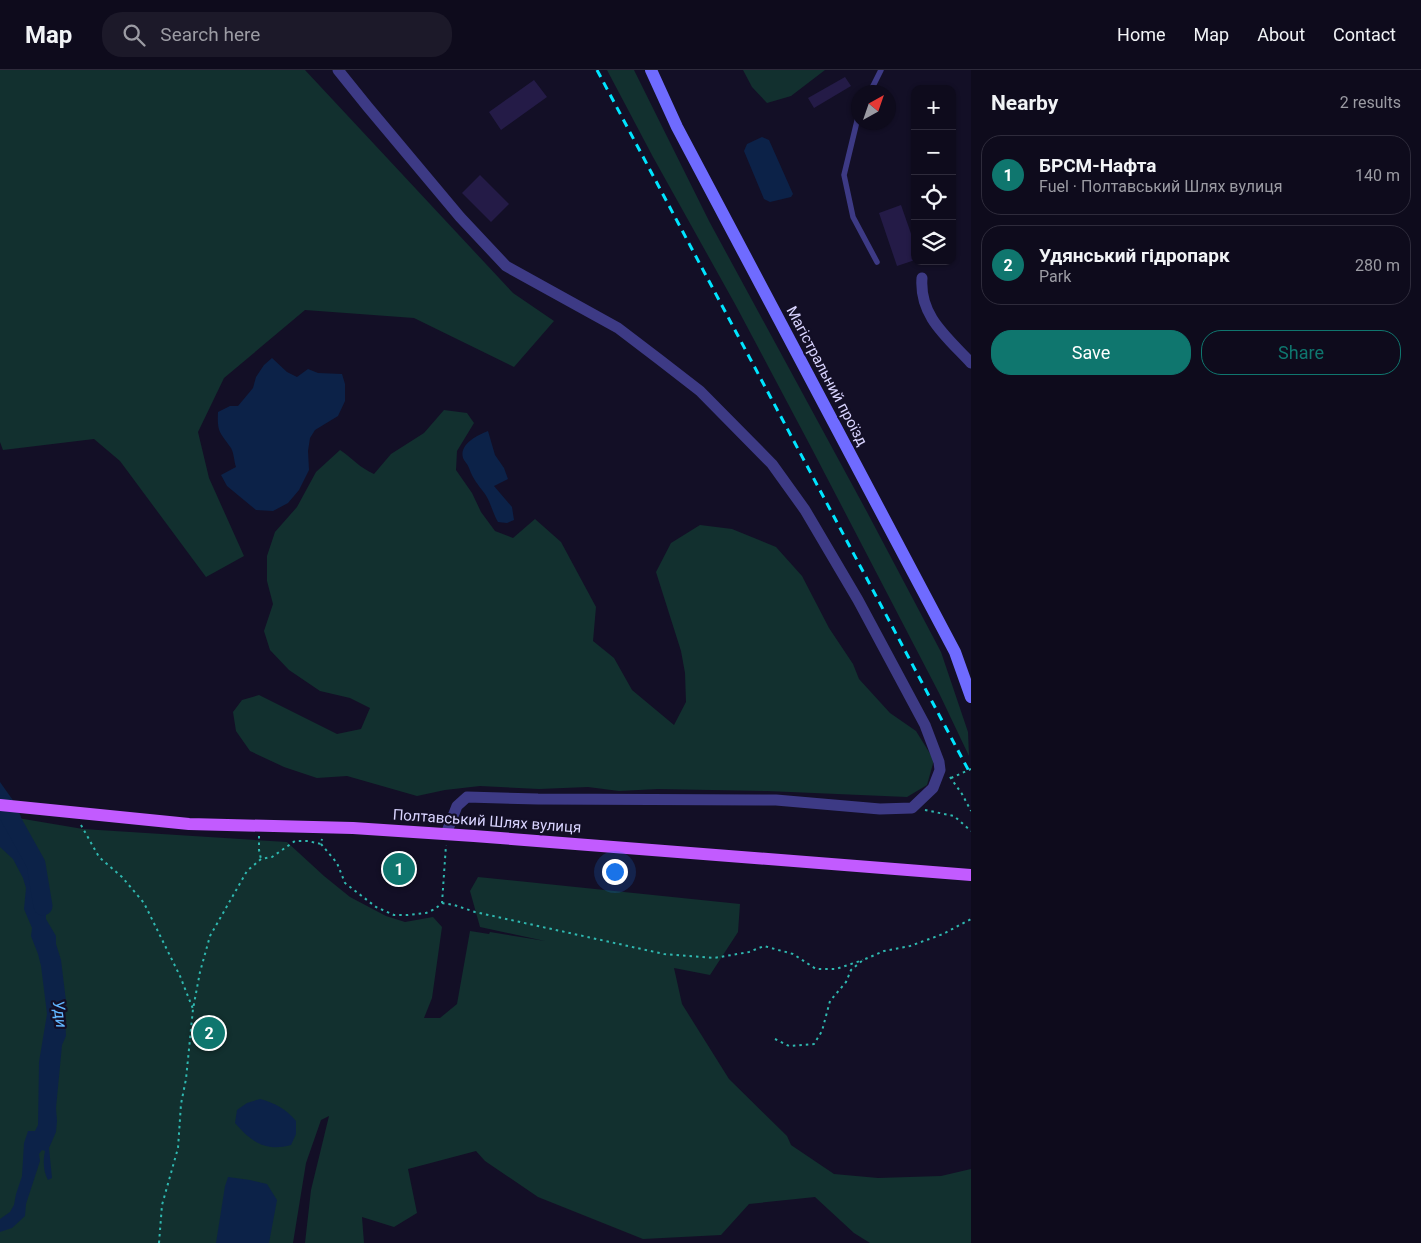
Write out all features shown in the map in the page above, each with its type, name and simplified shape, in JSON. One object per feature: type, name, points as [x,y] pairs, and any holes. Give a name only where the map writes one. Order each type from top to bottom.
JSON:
[{"type":"main road","name":"Магістральний проїзд","points":[[651,70],[677,127],[955,652],[971,698]]},
{"type":"main road","name":"Полтавський Шлях вулиця","points":[[0,805],[189,824],[325,827],[446,834],[971,875]]},
{"type":"street","points":[[338,70],[460,217],[506,266],[618,328],[653,354],[700,391],[772,464],[805,510],[858,600],[925,725],[939,762],[940,770],[933,788],[912,808],[880,809],[776,800],[467,797],[457,806],[446,834]]},
{"type":"street","points":[[922,278],[921,292],[930,318],[971,363]]},
{"type":"lane","points":[[874,85],[881,70]]},
{"type":"lane","points":[[855,130],[844,175],[853,217],[877,262]]},
{"type":"path","points":[[951,778],[971,769]]},
{"type":"path","points":[[940,770],[951,778],[971,811]]},
{"type":"path","points":[[912,808],[954,816],[971,831]]},
{"type":"path","points":[[77,812],[83,829],[99,857],[122,878],[144,903],[180,976],[193,1009]]},
{"type":"path","points":[[259,826],[261,858]]},
{"type":"path","points":[[322,844],[325,827]]},
{"type":"path","points":[[159,1243],[162,1204],[178,1148],[181,1104],[186,1079],[193,1009],[200,972],[210,936],[247,871],[261,858],[272,857],[295,841],[322,844],[337,863],[345,883],[376,907],[394,914],[426,913],[442,903],[446,834]]},
{"type":"path","points":[[442,903],[664,954],[714,958],[749,952],[764,946],[793,954],[816,969],[836,969],[884,951],[910,946],[943,934],[971,919]]},
{"type":"path","points":[[775,1039],[789,1046],[814,1044],[822,1031],[830,1001],[846,982],[851,970],[863,960]]},
{"type":"green space","points":[[0,70],[305,70],[513,293],[554,321],[514,367],[414,318],[305,310],[224,378],[198,432],[209,478],[244,556],[206,577],[120,461],[94,439],[3,450],[0,442]]},
{"type":"green space","points":[[607,70],[634,70],[709,221],[941,652],[968,732],[969,756],[939,693],[812,449]]},
{"type":"green space","points":[[743,70],[825,70],[791,96],[767,103],[752,87]]},
{"type":"green space","points":[[444,410],[467,413],[474,423],[457,451],[456,470],[472,493],[481,512],[495,531],[513,538],[535,519],[561,542],[596,607],[593,641],[614,658],[632,690],[674,725],[686,702],[685,673],[681,651],[656,572],[671,543],[700,525],[732,529],[776,547],[802,576],[829,628],[853,664],[859,679],[890,713],[916,731],[934,760],[927,785],[907,797],[767,791],[658,789],[619,791],[588,787],[539,789],[480,786],[445,790],[417,796],[347,776],[317,778],[284,767],[250,751],[236,731],[233,712],[242,700],[259,695],[337,734],[361,729],[370,708],[350,698],[320,691],[289,670],[270,650],[264,631],[273,604],[267,581],[267,556],[275,532],[297,507],[316,472],[340,450],[360,466],[374,474],[391,454],[424,433]]},
{"type":"green space","points":[[0,815],[83,829],[287,842],[350,897],[386,916],[405,922],[433,917],[442,927],[432,998],[424,1018],[440,1018],[457,1004],[470,931],[489,934],[490,932],[545,941],[480,927],[470,891],[478,877],[740,904],[738,932],[710,975],[674,968],[682,1004],[729,1079],[787,1136],[791,1145],[834,1174],[878,1178],[941,1176],[971,1169],[971,1243],[870,1243],[854,1233],[815,1197],[749,1204],[721,1235],[643,1239],[538,1197],[485,1161],[476,1151],[408,1169],[417,1213],[394,1227],[362,1217],[364,1243],[305,1243],[311,1190],[329,1116],[321,1120],[306,1163],[293,1243],[0,1243]]},
{"type":"water","points":[[762,137],[769,140],[793,194],[791,197],[770,202],[764,199],[744,151],[747,144]]},
{"type":"water","points":[[272,358],[287,372],[297,377],[308,369],[318,373],[342,374],[345,384],[345,401],[338,416],[315,430],[310,438],[308,451],[309,470],[299,490],[288,503],[273,511],[256,510],[227,486],[221,475],[236,467],[232,450],[220,432],[218,424],[218,412],[230,406],[238,406],[253,388],[256,377],[264,365]]},
{"type":"water","points":[[488,431],[495,455],[504,468],[508,479],[494,486],[512,507],[514,520],[507,523],[498,522],[487,497],[474,479],[463,458],[464,448],[467,444]]},
{"type":"water","points":[[0,782],[17,806],[21,817],[12,831],[16,839],[20,837],[28,848],[31,856],[29,860],[35,870],[41,888],[46,919],[56,936],[66,1001],[66,1036],[62,1045],[56,1108],[56,1132],[49,1148],[52,1178],[48,1180],[46,1177],[44,1166],[45,1151],[42,1150],[39,1154],[40,1161],[26,1204],[25,1216],[12,1228],[0,1232],[0,1219],[10,1212],[14,1205],[22,1176],[24,1143],[28,1131],[35,1131],[38,1125],[39,1062],[47,1014],[41,966],[31,936],[32,928],[24,909],[26,888],[13,859],[0,847]]},
{"type":"water","points":[[260,1099],[280,1107],[296,1121],[296,1134],[291,1145],[274,1147],[260,1144],[235,1123],[237,1110],[247,1103]]},
{"type":"water","points":[[228,1177],[267,1184],[277,1200],[269,1243],[216,1243]]},
{"type":"building","points":[[845,77],[851,86],[814,108],[808,98]]},
{"type":"building","points":[[534,80],[547,97],[501,130],[489,112]]},
{"type":"building","points":[[480,175],[509,204],[491,222],[462,193]]},
{"type":"building","points":[[901,205],[911,234],[911,261],[897,266],[879,213]]},
{"type":"waterway","name":"Уди","points":[[3,805],[36,864],[43,906]]},
{"type":"railway","points":[[597,70],[971,775]]},
{"type":"place","name":"БРСМ-Нафта","points":[[399,869]]},
{"type":"place","name":"Удянський гідропарк","points":[[209,1033]]}]
